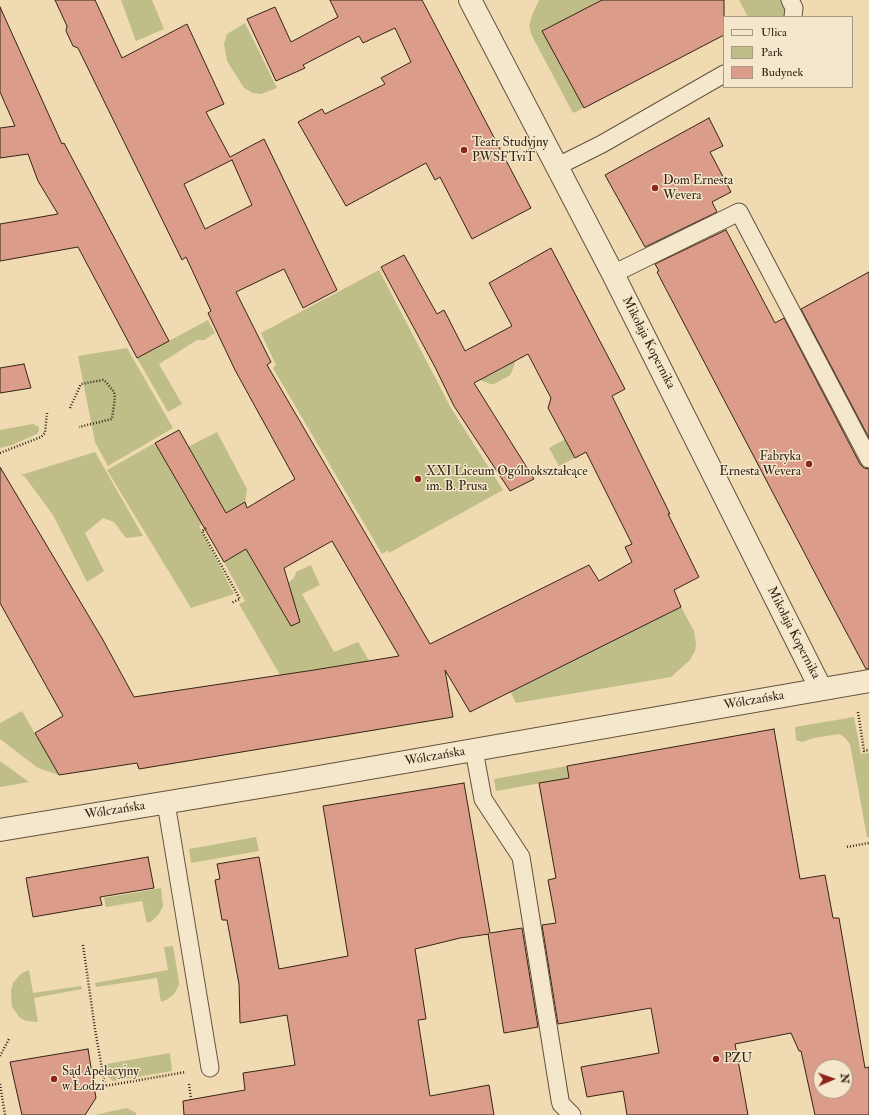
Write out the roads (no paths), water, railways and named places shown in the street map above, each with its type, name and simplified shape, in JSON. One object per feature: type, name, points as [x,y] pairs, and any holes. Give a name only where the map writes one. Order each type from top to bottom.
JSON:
[{"type":"street","name":"Mikołaja Kopernika","points":[[470,0],[558,166],[821,689]]},
{"type":"street","name":"Wólczańska","points":[[0,830],[474,750],[869,680]]},
{"type":"lane","points":[[790,0],[794,8],[794,16]]},
{"type":"lane","points":[[558,166],[602,144],[723,75]]},
{"type":"lane","points":[[613,274],[739,212],[869,460]]},
{"type":"lane","points":[[474,750],[483,799],[521,857],[560,1100],[561,1104],[572,1115]]},
{"type":"lane","points":[[166,803],[210,1068]]},
{"type":"place","name":"Teatr Studyjny PWSFTviT","points":[[464,150]]},
{"type":"place","name":"Dom Ernesta Wevera","points":[[655,188]]},
{"type":"place","name":"Fabryka Ernesta Wevera","points":[[809,464]]},
{"type":"place","name":"XXI Liceum Ogólnokształcące im. B. Prusa","points":[[418,479]]},
{"type":"place","name":"PZU","points":[[716,1059]]},
{"type":"place","name":"Sąd Apelacyjny w Łodzi","points":[[54,1079]]}]
